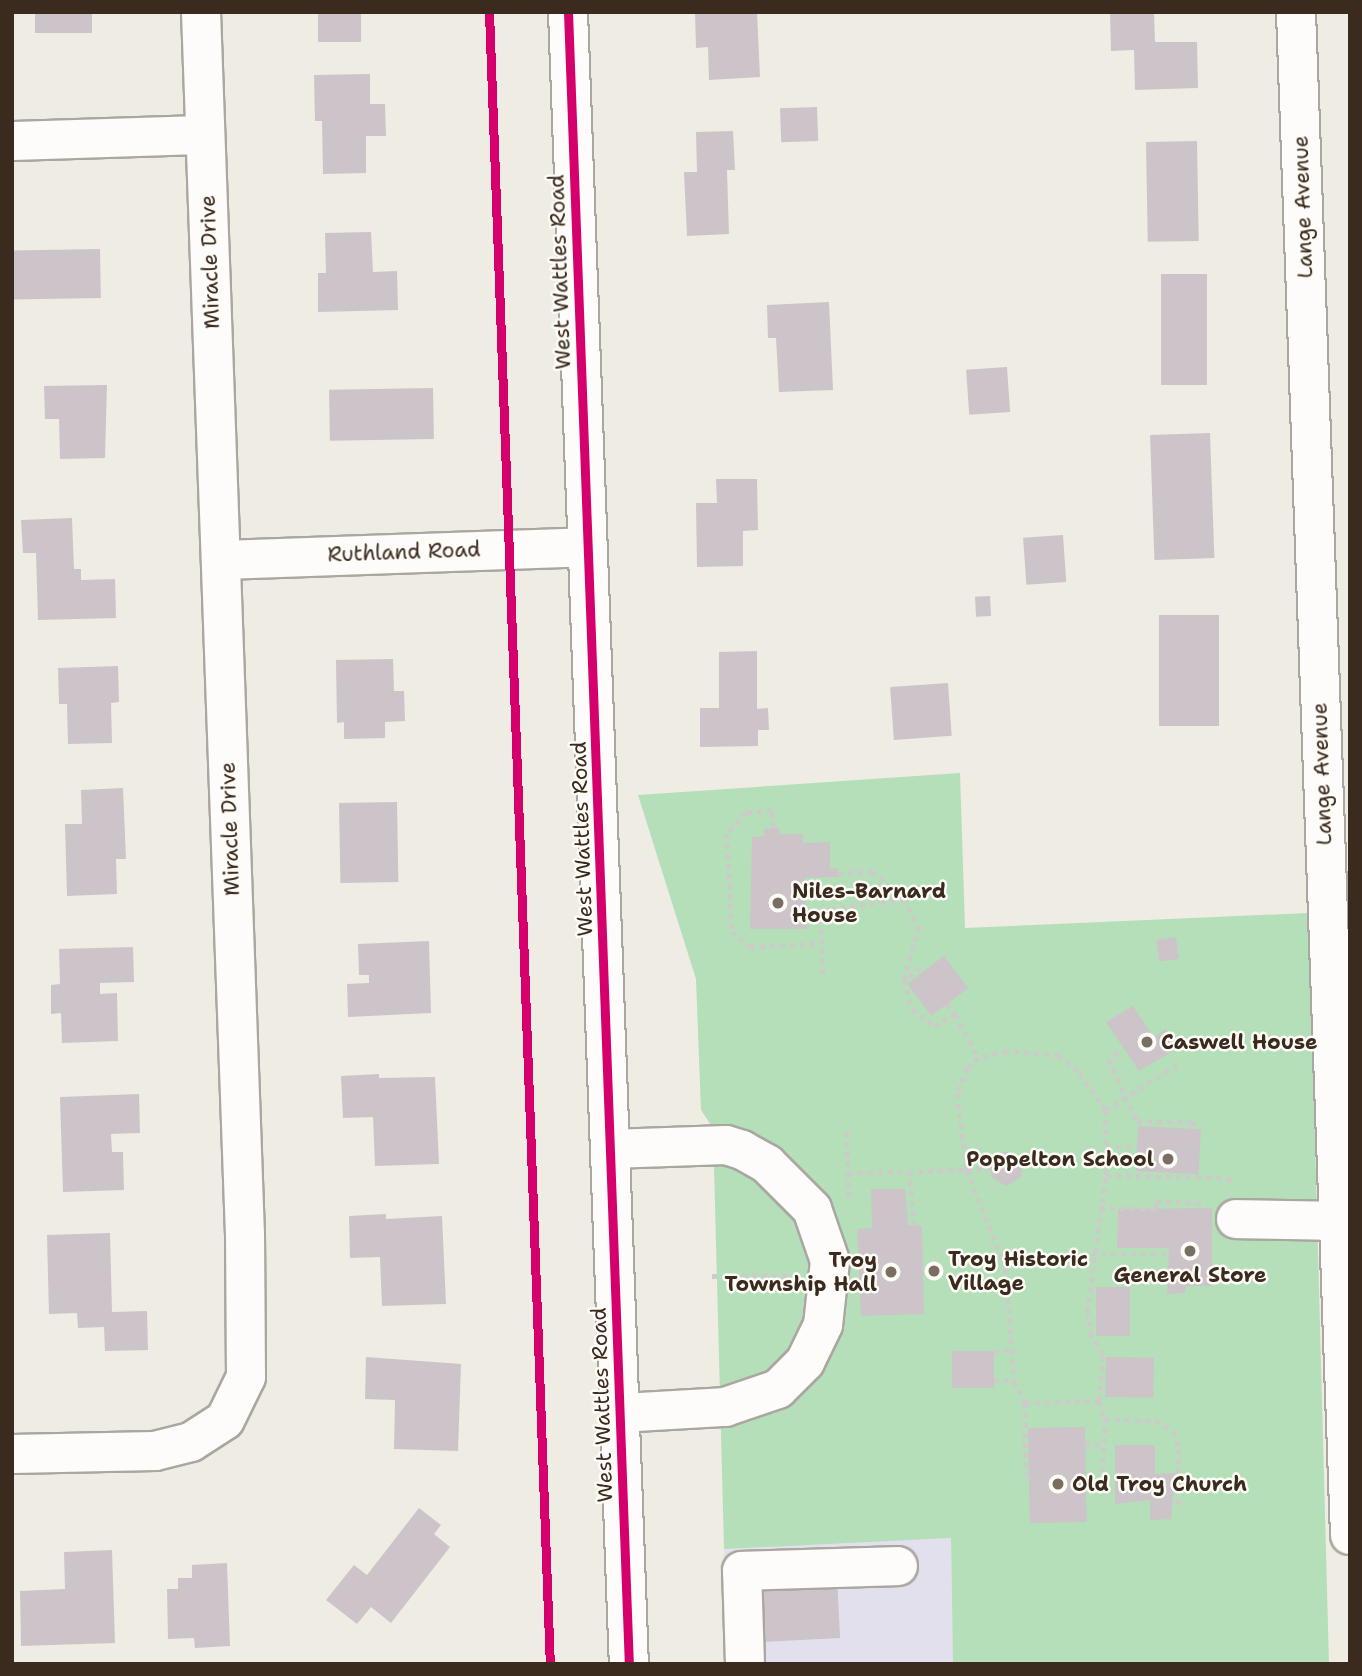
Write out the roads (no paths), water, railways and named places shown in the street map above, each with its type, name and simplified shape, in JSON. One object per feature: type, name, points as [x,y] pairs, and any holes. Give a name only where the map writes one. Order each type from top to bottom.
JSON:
[{"type":"street","name":"Miracle Drive","points":[[12,1454],[155,1451],[191,1442],[225,1420],[246,1377],[246,1261],[201,12]]},
{"type":"street","name":"West Wattles Road","points":[[568,12],[629,1664]]},
{"type":"street","name":"Lange Avenue","points":[[1296,12],[1350,1535]]},
{"type":"street","points":[[12,141],[205,135]]},
{"type":"street","name":"Ruthland Road","points":[[221,560],[588,547]]},
{"type":"street","points":[[610,1149],[726,1145],[742,1150],[766,1164],[812,1209],[825,1236],[830,1261],[823,1325],[805,1362],[778,1389],[725,1408],[620,1413]]},
{"type":"street","points":[[1236,1219],[1338,1221]]},
{"type":"street","points":[[745,1664],[742,1572],[898,1566]]},
{"type":"place","name":"Niles-Barnard House","points":[[778,903]]},
{"type":"place","name":"Caswell House","points":[[1147,1042]]},
{"type":"place","name":"Poppelton School","points":[[1168,1159]]},
{"type":"place","name":"General Store","points":[[1190,1251]]},
{"type":"place","name":"Troy Historic Village","points":[[934,1271]]},
{"type":"place","name":"Troy Township Hall","points":[[891,1272]]},
{"type":"place","name":"Old Troy Church","points":[[1058,1484]]}]
